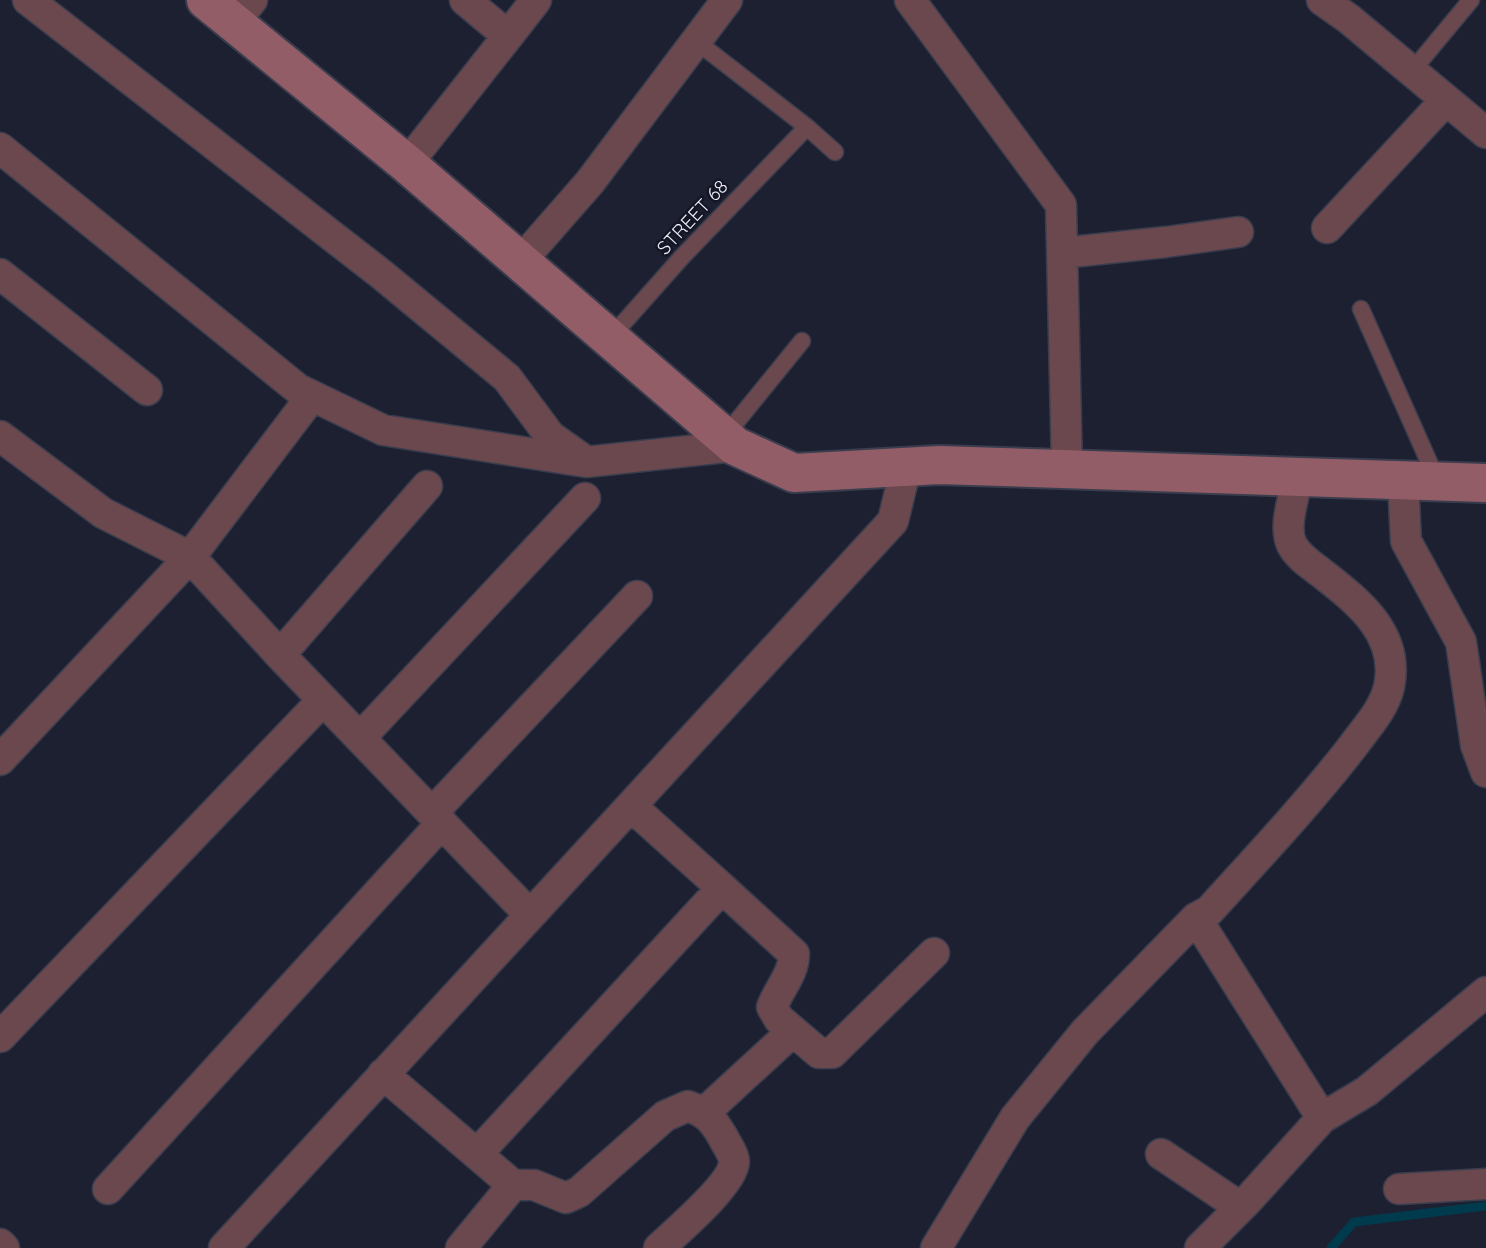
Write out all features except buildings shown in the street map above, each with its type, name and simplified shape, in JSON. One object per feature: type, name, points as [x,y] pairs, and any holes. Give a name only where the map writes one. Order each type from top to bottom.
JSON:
[{"type":"street","points":[[27,0],[381,274],[507,378],[550,436],[586,462]]},
{"type":"street","points":[[465,0],[508,36]]},
{"type":"street","points":[[407,164],[536,0]]},
{"type":"street","points":[[910,0],[1061,205],[1067,469]]},
{"type":"street","points":[[1322,0],[1349,19],[1486,133]]},
{"type":"street","points":[[520,262],[590,181],[696,41],[720,2]]},
{"type":"street","points":[[230,8],[730,442],[794,473],[939,465],[1486,483]]},
{"type":"street","points":[[1327,228],[1446,100]]},
{"type":"street","points":[[0,148],[298,389],[383,430],[586,462],[730,442]]},
{"type":"street","points":[[1062,253],[1167,243],[1238,232]]},
{"type":"street","points":[[0,274],[147,390]]},
{"type":"street","points":[[0,760],[190,557],[312,396]]},
{"type":"street","points":[[0,436],[103,513],[190,557],[280,655],[530,915]]},
{"type":"street","points":[[224,1248],[893,521],[906,467]]},
{"type":"street","points":[[936,1248],[1015,1118],[1085,1032],[1196,918],[1209,911],[1332,773],[1376,715],[1389,688],[1387,644],[1378,625],[1347,593],[1305,560],[1292,545],[1289,529],[1297,477]]},
{"type":"street","points":[[1420,481],[1406,541],[1461,642],[1476,745],[1486,772]]},
{"type":"street","points":[[280,655],[427,486]]},
{"type":"street","points":[[360,738],[585,498]]},
{"type":"street","points":[[108,1188],[637,596]]},
{"type":"street","points":[[0,1037],[323,700]]},
{"type":"street","points":[[631,806],[794,954],[794,966],[779,988],[772,1007],[779,1019],[819,1054],[832,1053],[934,953]]},
{"type":"street","points":[[477,1154],[722,888]]},
{"type":"street","points":[[1196,918],[1322,1118]]},
{"type":"street","points":[[1200,1248],[1322,1118],[1367,1091],[1486,992]]},
{"type":"street","points":[[705,1112],[793,1031]]},
{"type":"street","points":[[383,1074],[513,1185],[534,1185],[566,1198],[579,1192],[665,1116],[688,1106],[705,1112],[714,1121],[734,1160],[732,1169],[723,1186],[659,1248]]},
{"type":"street","points":[[1161,1154],[1240,1207]]},
{"type":"street","points":[[1399,1189],[1486,1184]]},
{"type":"street","points":[[461,1248],[513,1185]]},
{"type":"street","points":[[0,1244],[4,1248]]},
{"type":"lane","points":[[1412,71],[1471,0]]},
{"type":"lane","points":[[696,41],[835,152]]},
{"type":"lane","name":"STREET 68","points":[[610,338],[682,257],[807,127]]},
{"type":"lane","points":[[1361,309],[1420,481]]},
{"type":"lane","points":[[730,442],[802,341]]},
{"type":"waterway","points":[[1331,1248],[1354,1222],[1486,1206]]}]
